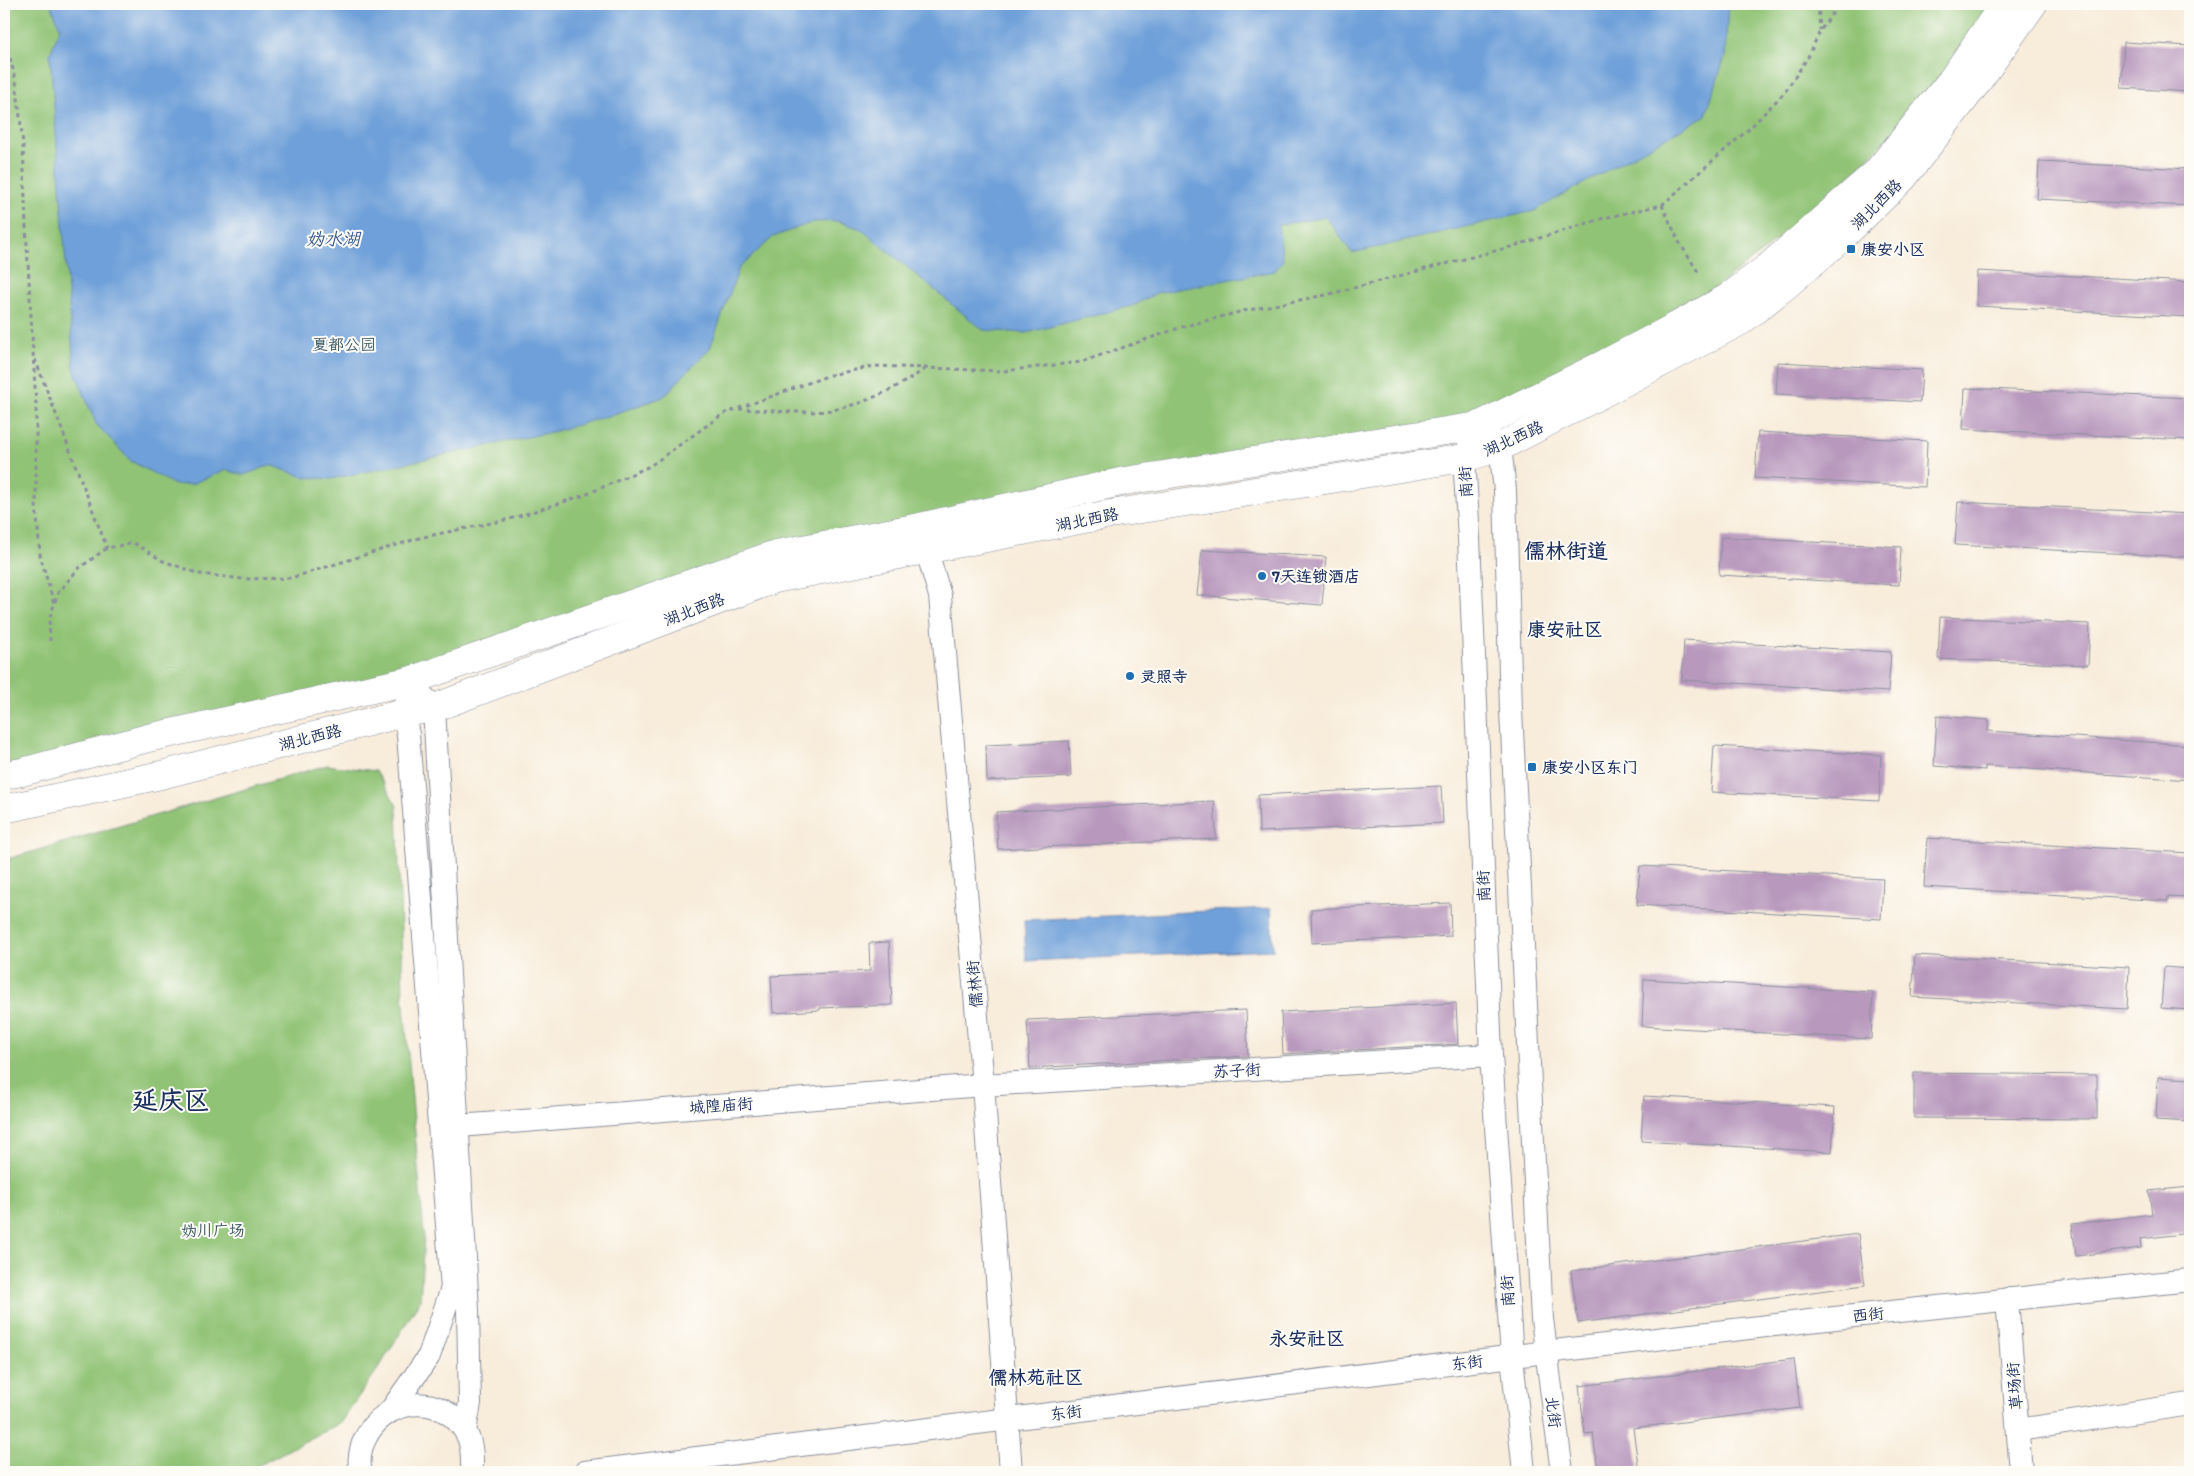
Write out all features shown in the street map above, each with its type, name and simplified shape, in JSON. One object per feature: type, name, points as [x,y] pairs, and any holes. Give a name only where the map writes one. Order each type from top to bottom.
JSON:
[{"type":"main road","name":"湖北西路","points":[[4,810],[160,774],[404,713],[434,708],[775,579],[924,539],[1126,481],[1478,426],[1663,334],[1729,296],[1767,268],[1876,173],[1951,81],[2004,4]]},
{"type":"main road","name":"湖北西路","points":[[4,775],[22,772],[148,738],[409,681],[776,554],[924,539],[1110,514],[1464,458],[1500,447],[1741,321],[1784,287],[1840,239],[1903,178],[1976,84],[2033,4]]},
{"type":"street","points":[[1478,426],[1500,447]]},
{"type":"street","name":"南街","points":[[1478,426],[1464,458],[1491,1054],[1512,1357]]},
{"type":"street","name":"南街","points":[[1500,447],[1505,490],[1511,712],[1524,992],[1542,1318],[1546,1352]]},
{"type":"street","name":"儒林街","points":[[924,539],[940,596],[983,1085],[1011,1472]]},
{"type":"street","points":[[409,681],[434,708],[468,1311],[470,1402],[465,1431]]},
{"type":"street","points":[[391,1410],[429,1356],[452,1288],[422,900],[408,735],[404,713],[409,681]]},
{"type":"street","name":"苏子街","points":[[983,1085],[1491,1054]]},
{"type":"street","name":"城隍庙街","points":[[459,1126],[983,1085]]},
{"type":"street","name":"西街","points":[[1546,1352],[2190,1280]]},
{"type":"street","name":"草场街","points":[[2007,1299],[2021,1472]]},
{"type":"street","name":"东街","points":[[585,1472],[1546,1352]]},
{"type":"street","name":"北街","points":[[1546,1352],[1562,1472]]},
{"type":"street","points":[[1512,1357],[1524,1472]]},
{"type":"street","points":[[359,1471],[361,1447],[371,1426],[386,1412],[408,1404],[430,1405],[450,1414],[465,1431],[472,1451],[472,1472]]},
{"type":"street","points":[[2018,1430],[2190,1404]]},
{"type":"path","points":[[1818,4],[1820,31]]},
{"type":"path","points":[[50,641],[48,620],[58,593],[78,568],[107,548],[134,543],[163,561],[200,574],[243,579],[291,578],[419,538],[510,519],[585,495],[650,466],[723,414],[830,375],[875,366],[1003,371],[1081,362],[1182,327],[1345,290],[1514,246],[1604,218],[1662,205],[1749,129],[1785,92],[1808,57],[1820,31],[1839,4]]},
{"type":"path","points":[[4,35],[16,81],[23,144],[36,405],[37,522],[40,556],[54,604]]},
{"type":"path","points":[[1662,205],[1679,242],[1700,275]]},
{"type":"path","points":[[33,354],[107,548]]},
{"type":"path","points":[[736,409],[825,411],[873,398],[907,381],[928,367]]},
{"type":"green space","name":"夏都公园","points":[[4,4],[2001,4],[1945,77],[1863,164],[1790,230],[1722,283],[1601,359],[1478,426],[920,527],[409,681],[4,775]]},
{"type":"green space","name":"妫川广场","points":[[327,765],[376,771],[397,806],[403,994],[424,1236],[420,1301],[380,1366],[340,1423],[246,1472],[4,1472],[4,860]]},
{"type":"water","name":"妫水湖","points":[[51,4],[1728,4],[1725,56],[1706,115],[1534,211],[1352,253],[1326,217],[1278,225],[1283,260],[1275,271],[1156,293],[1135,305],[1026,333],[983,330],[861,229],[838,221],[813,222],[773,237],[739,268],[710,348],[663,397],[556,431],[331,479],[304,477],[270,465],[244,475],[226,470],[191,484],[175,485],[131,461],[96,424],[74,369],[50,54],[60,28]]},
{"type":"water","points":[[1271,908],[1273,950],[1026,961],[1024,920]]},
{"type":"building","points":[[2124,42],[2190,46],[2190,92],[2121,88]]},
{"type":"building","points":[[2039,162],[2190,169],[2190,206],[2037,199]]},
{"type":"building","points":[[1977,271],[2190,282],[2190,317],[1976,306]]},
{"type":"building","points":[[1778,362],[1922,370],[1920,402],[1776,394]]},
{"type":"building","points":[[1965,388],[2190,398],[2190,440],[1963,429]]},
{"type":"building","points":[[1758,432],[1927,441],[1925,487],[1755,478]]},
{"type":"building","points":[[1958,502],[2190,514],[2190,557],[1955,545]]},
{"type":"building","points":[[1721,537],[1901,547],[1899,585],[1719,575]]},
{"type":"building","name":"7天连锁酒店","points":[[1202,550],[1326,557],[1322,605],[1197,595]]},
{"type":"building","points":[[1940,617],[2090,624],[2088,665],[1938,659]]},
{"type":"building","points":[[1684,640],[1891,652],[1888,692],[1682,680]]},
{"type":"building","points":[[1937,716],[1989,720],[1988,731],[2190,745],[2190,780],[1985,766],[1985,770],[1934,766]]},
{"type":"building","points":[[1069,741],[1071,777],[987,781],[986,745]]},
{"type":"building","points":[[1714,746],[1881,755],[1879,801],[1711,792]]},
{"type":"building","points":[[1441,786],[1443,823],[1259,832],[1258,795]]},
{"type":"building","points":[[1214,801],[1216,839],[998,849],[996,812]]},
{"type":"building","points":[[1927,838],[2190,853],[2190,897],[2168,896],[2168,901],[1924,887]]},
{"type":"building","points":[[1640,866],[1883,879],[1881,919],[1637,905]]},
{"type":"building","points":[[1450,903],[1451,936],[1312,943],[1311,909]]},
{"type":"building","points":[[889,942],[892,1005],[820,1008],[820,1010],[773,1013],[771,976],[870,971],[869,943]]},
{"type":"building","points":[[1915,955],[2129,967],[2127,1009],[1912,997]]},
{"type":"building","points":[[2164,967],[2190,969],[2190,1010],[2161,1008]]},
{"type":"building","points":[[1644,979],[1873,992],[1871,1039],[1642,1026]]},
{"type":"building","points":[[1456,1003],[1458,1044],[1283,1054],[1281,1012]]},
{"type":"building","points":[[1246,1010],[1248,1056],[1030,1068],[1027,1020]]},
{"type":"building","points":[[1914,1073],[2097,1075],[2097,1119],[1914,1118]]},
{"type":"building","points":[[2158,1077],[2190,1079],[2190,1122],[2156,1120]]},
{"type":"building","points":[[1644,1096],[1835,1107],[1832,1152],[1641,1141]]},
{"type":"building","points":[[2190,1187],[2190,1233],[2140,1239],[2141,1248],[2076,1256],[2072,1224],[2152,1214],[2149,1191]]},
{"type":"building","points":[[1858,1234],[1865,1285],[1578,1323],[1571,1271]]},
{"type":"building","points":[[1794,1359],[1800,1408],[1633,1428],[1639,1472],[1598,1472],[1593,1433],[1585,1434],[1579,1386]]},
{"type":"place","name":"康安小区","points":[[1851,249]]},
{"type":"place","name":"7天连锁酒店","points":[[1262,576]]},
{"type":"place","name":"灵照寺","points":[[1130,676]]},
{"type":"place","name":"康安小区东门","points":[[1532,767]]},
{"type":"district","name":"儒林街道","points":[[1566,551]]},
{"type":"district","name":"康安社区","points":[[1565,629]]},
{"type":"district","name":"延庆区","points":[[171,1100]]},
{"type":"district","name":"永安社区","points":[[1307,1338]]},
{"type":"district","name":"儒林苑社区","points":[[1036,1377]]}]
